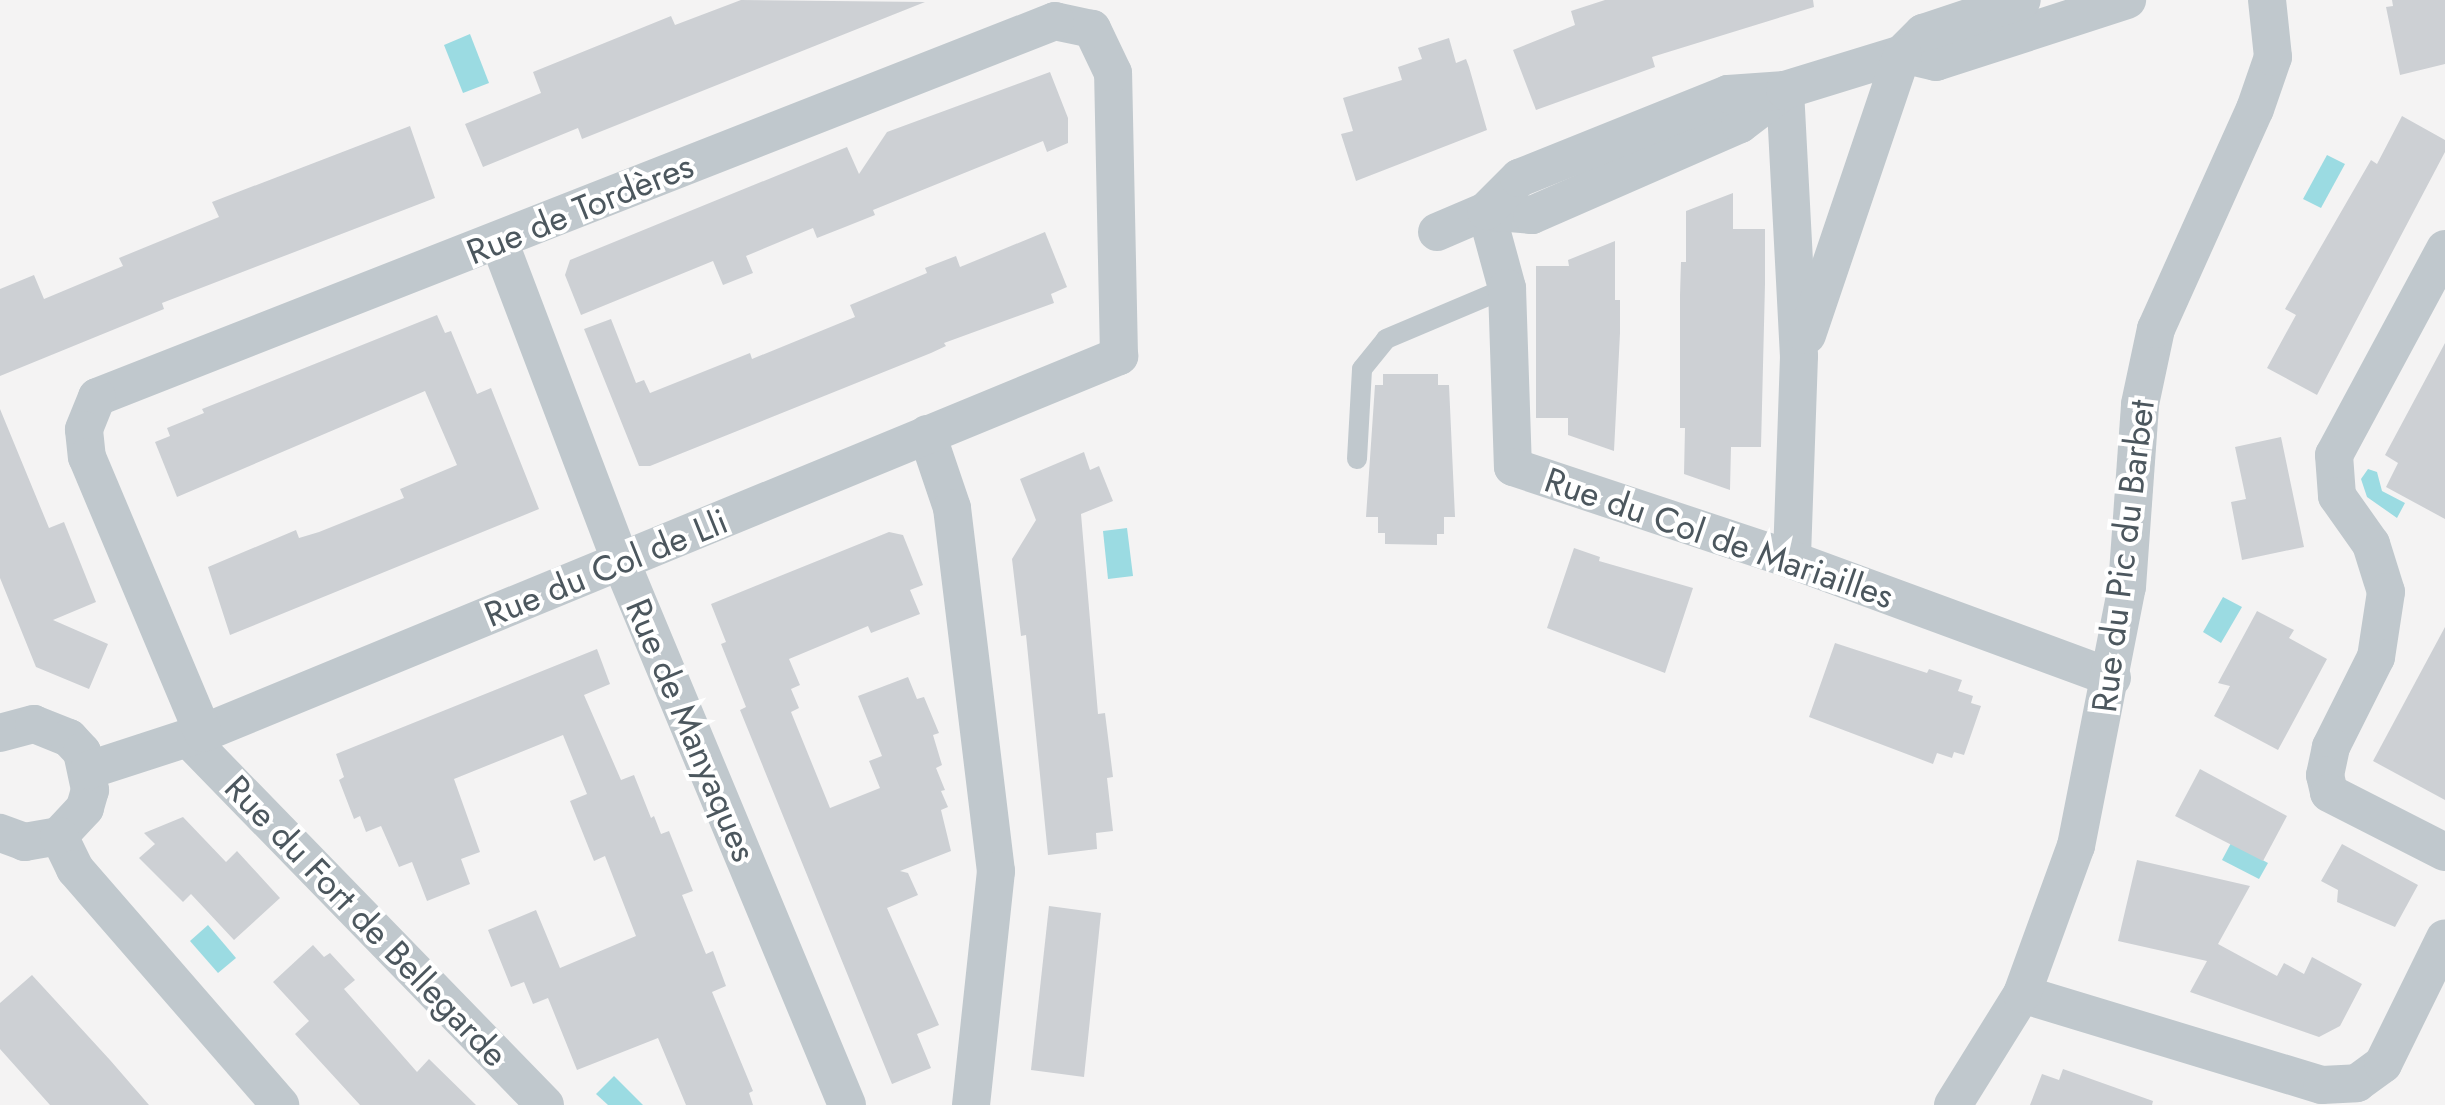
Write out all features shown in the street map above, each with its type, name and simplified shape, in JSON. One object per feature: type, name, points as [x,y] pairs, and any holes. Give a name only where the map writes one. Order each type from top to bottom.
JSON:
[{"type":"street","points":[[1800,356],[1902,54],[1923,32],[2022,0]]},
{"type":"street","points":[[1437,232],[1486,212],[1519,178],[1728,94],[1785,90],[1902,54],[1936,62],[2127,0]]},
{"type":"street","name":"Rue du Pic du Barbet","points":[[1953,1105],[2022,994],[2076,846],[2112,678],[2126,587],[2140,404],[2156,329],[2255,109],[2273,57],[2267,0]]},
{"type":"street","name":"Rue de Tordères","points":[[195,735],[87,457],[84,430],[97,397],[1055,21],[1092,30],[1112,74],[1119,356]]},
{"type":"street","points":[[1785,90],[1800,356],[1792,560]]},
{"type":"street","name":"Rue du Col de Mariailles","points":[[1486,212],[1507,288],[1513,467],[1792,560],[2112,678]]},
{"type":"street","name":"Rue de Manyaques","points":[[499,241],[621,562],[848,1105]]},
{"type":"street","points":[[2445,248],[2354,426],[2334,454],[2338,496],[2372,544],[2386,592],[2376,657],[2331,747],[2325,776],[2329,792],[2445,852]]},
{"type":"street","name":"Rue du Col de Lli","points":[[89,770],[195,735],[1119,356]]},
{"type":"street","points":[[927,434],[952,508],[996,871],[971,1105]]},
{"type":"street","points":[[0,733],[34,724],[53,728],[82,752],[89,770],[86,808],[59,836],[25,842],[0,833]]},
{"type":"street","name":"Rue du Fort de Bellegarde","points":[[195,735],[545,1105]]},
{"type":"street","points":[[59,836],[75,869],[280,1105]]},
{"type":"street","points":[[2022,994],[2322,1086],[2357,1083],[2383,1064],[2445,938]]},
{"type":"lane","points":[[1358,460],[1362,369],[1386,339],[1507,288]]},
{"type":"water","points":[[470,34],[489,83],[463,93],[444,45]]},
{"type":"water","points":[[2327,155],[2345,164],[2321,208],[2303,199]]},
{"type":"water","points":[[2368,469],[2377,472],[2382,491],[2405,503],[2397,518],[2367,497],[2361,479]]},
{"type":"water","points":[[1127,528],[1133,576],[1108,579],[1103,531]]},
{"type":"water","points":[[2223,597],[2242,607],[2221,643],[2203,632]]},
{"type":"water","points":[[2231,843],[2268,863],[2259,879],[2222,860]]},
{"type":"water","points":[[208,925],[236,958],[218,973],[190,941]]},
{"type":"water","points":[[614,1076],[643,1105],[608,1105],[596,1094]]},
{"type":"building","points":[[741,0],[925,2],[582,139],[578,128],[483,167],[465,124],[541,93],[533,72],[671,16],[675,25]]},
{"type":"building","points":[[1605,0],[1813,0],[1814,7],[1652,57],[1655,67],[1536,110],[1513,50],[1575,25],[1571,11]]},
{"type":"building","points":[[2392,0],[2445,0],[2445,64],[2400,75],[2386,7],[2393,6]]},
{"type":"building","points":[[1449,38],[1456,63],[1466,59],[1487,130],[1356,181],[1341,134],[1353,131],[1343,98],[1402,80],[1398,67],[1422,59],[1418,48]]},
{"type":"building","points":[[1050,72],[1068,118],[1068,143],[1047,152],[1043,141],[873,210],[875,215],[817,238],[813,228],[746,256],[753,273],[723,285],[713,261],[581,315],[565,275],[570,260],[847,147],[859,174],[887,132]]},
{"type":"building","points":[[2402,116],[2445,140],[2445,152],[2317,395],[2267,368],[2296,315],[2285,309],[2371,160],[2377,164]]},
{"type":"building","points":[[410,126],[435,198],[162,303],[164,309],[0,376],[0,289],[34,275],[44,299],[123,266],[119,258],[219,217],[212,202]]},
{"type":"building","points":[[1733,193],[1733,229],[1765,229],[1765,284],[1761,447],[1731,447],[1730,490],[1684,474],[1680,295],[1681,262],[1686,262],[1686,211]]},
{"type":"building","points":[[1045,232],[1067,287],[1051,294],[1054,303],[944,343],[946,346],[931,353],[650,466],[639,466],[584,329],[611,319],[636,383],[644,380],[650,393],[750,353],[752,359],[855,317],[850,305],[927,273],[925,268],[956,256],[960,267]]},
{"type":"building","points":[[1615,241],[1615,300],[1620,300],[1620,333],[1614,451],[1568,435],[1568,418],[1536,418],[1536,266],[1569,266],[1568,260]]},
{"type":"building","points":[[437,315],[445,333],[451,331],[477,394],[491,388],[539,509],[230,635],[208,567],[296,530],[299,538],[404,498],[400,489],[457,465],[425,391],[177,497],[155,442],[170,436],[167,428],[204,413],[202,409]]},
{"type":"building","points":[[2445,343],[2445,519],[2386,487],[2398,463],[2385,455]]},
{"type":"building","points":[[1383,374],[1438,374],[1438,385],[1449,385],[1455,517],[1444,517],[1444,534],[1437,534],[1437,545],[1385,544],[1385,533],[1378,533],[1378,517],[1366,517],[1375,385],[1383,385]]},
{"type":"building","points":[[0,409],[49,528],[64,522],[96,602],[53,620],[108,644],[89,689],[36,667],[0,578]]},
{"type":"building","points":[[2281,437],[2304,547],[2242,560],[2231,502],[2246,499],[2235,447]]},
{"type":"building","points":[[1084,452],[1090,470],[1099,466],[1113,501],[1081,514],[1098,714],[1105,713],[1113,777],[1107,778],[1113,831],[1096,833],[1097,849],[1048,855],[1026,635],[1021,636],[1012,559],[1036,520],[1020,479]]},
{"type":"building","points":[[889,532],[903,535],[923,585],[910,590],[920,614],[871,633],[868,626],[789,659],[800,685],[791,689],[799,708],[791,712],[830,808],[880,788],[869,761],[882,756],[858,696],[908,677],[917,699],[924,697],[939,733],[933,735],[942,765],[936,768],[945,790],[941,791],[948,807],[941,810],[951,851],[900,871],[908,873],[918,895],[887,908],[939,1025],[917,1034],[931,1068],[892,1084],[740,710],[746,707],[721,644],[726,642],[711,604]]},
{"type":"building","points":[[1574,548],[1600,557],[1599,561],[1693,588],[1665,673],[1547,628]]},
{"type":"building","points":[[2257,611],[2294,630],[2289,638],[2327,659],[2278,750],[2214,716],[2230,686],[2218,683]]},
{"type":"building","points":[[2445,627],[2445,800],[2373,761]]},
{"type":"building","points":[[1835,643],[1927,673],[1929,669],[1962,680],[1958,691],[1973,696],[1971,703],[1981,706],[1964,755],[1954,752],[1952,758],[1937,753],[1933,764],[1809,717]]},
{"type":"building","points":[[597,649],[610,684],[584,695],[621,780],[634,775],[661,834],[669,831],[693,891],[682,895],[706,954],[713,951],[726,986],[712,992],[753,1091],[749,1093],[753,1105],[686,1105],[658,1038],[577,1070],[548,998],[533,1004],[524,982],[511,987],[488,930],[536,910],[560,968],[636,936],[605,856],[594,861],[570,801],[587,794],[563,735],[454,779],[480,852],[461,859],[470,884],[427,901],[412,862],[399,867],[381,826],[366,832],[360,816],[354,819],[339,780],[344,777],[336,754]]},
{"type":"building","points":[[2200,769],[2287,816],[2263,861],[2175,816]]},
{"type":"building","points":[[183,817],[226,862],[237,851],[280,898],[234,940],[191,894],[183,902],[139,858],[155,844],[144,833]]},
{"type":"building","points":[[2342,844],[2418,885],[2395,927],[2337,902],[2338,890],[2321,881]]},
{"type":"building","points":[[2137,860],[2250,886],[2218,944],[2277,976],[2284,963],[2304,974],[2312,957],[2362,984],[2340,1026],[2319,1037],[2190,992],[2207,961],[2118,941]]},
{"type":"building","points":[[1049,906],[1101,913],[1084,1077],[1031,1070]]},
{"type":"building","points":[[313,945],[324,957],[330,953],[355,980],[344,989],[417,1072],[429,1059],[476,1105],[360,1105],[295,1034],[309,1021],[273,982]]},
{"type":"building","points":[[32,975],[149,1105],[50,1105],[0,1049],[0,1003]]},
{"type":"building","points":[[2063,1069],[2153,1101],[2152,1105],[2030,1105],[2042,1074],[2059,1080]]}]
